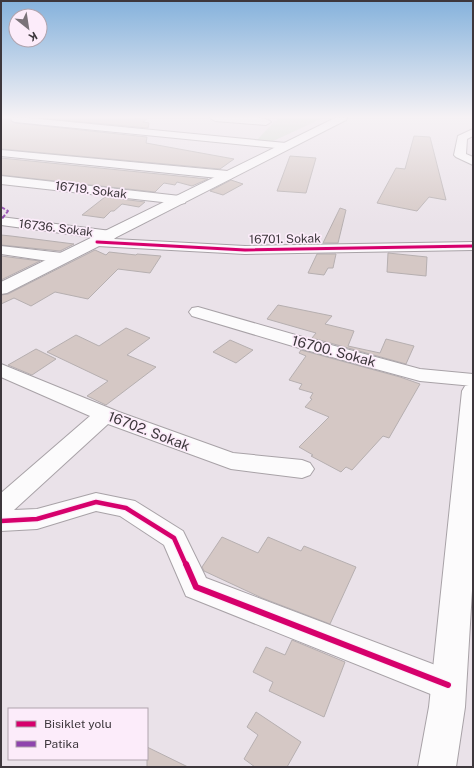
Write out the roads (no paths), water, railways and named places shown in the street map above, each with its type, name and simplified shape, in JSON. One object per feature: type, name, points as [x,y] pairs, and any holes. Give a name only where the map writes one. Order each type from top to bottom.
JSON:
[{"type":"main road","points":[[1,289],[270,154]]},
{"type":"main road","points":[[437,767],[448,685],[473,391]]},
{"type":"street","points":[[10,154],[228,175]]},
{"type":"street","points":[[460,154],[473,162]]},
{"type":"street","name":"16719. Sokak","points":[[1,180],[180,200]]},
{"type":"street","name":"16736. Sokak","points":[[1,221],[111,235]]},
{"type":"street","name":"16701. Sokak","points":[[97,242],[245,250],[473,246]]},
{"type":"street","points":[[1,250],[62,258]]},
{"type":"street","name":"16700. Sokak","points":[[198,312],[313,346],[420,375],[473,380]]},
{"type":"street","name":"16702. Sokak","points":[[1,370],[104,414],[231,461],[302,469]]},
{"type":"street","points":[[1,508],[104,414]]},
{"type":"street","points":[[1,521],[37,519],[96,502],[126,508],[174,538],[196,587],[448,685]]}]
